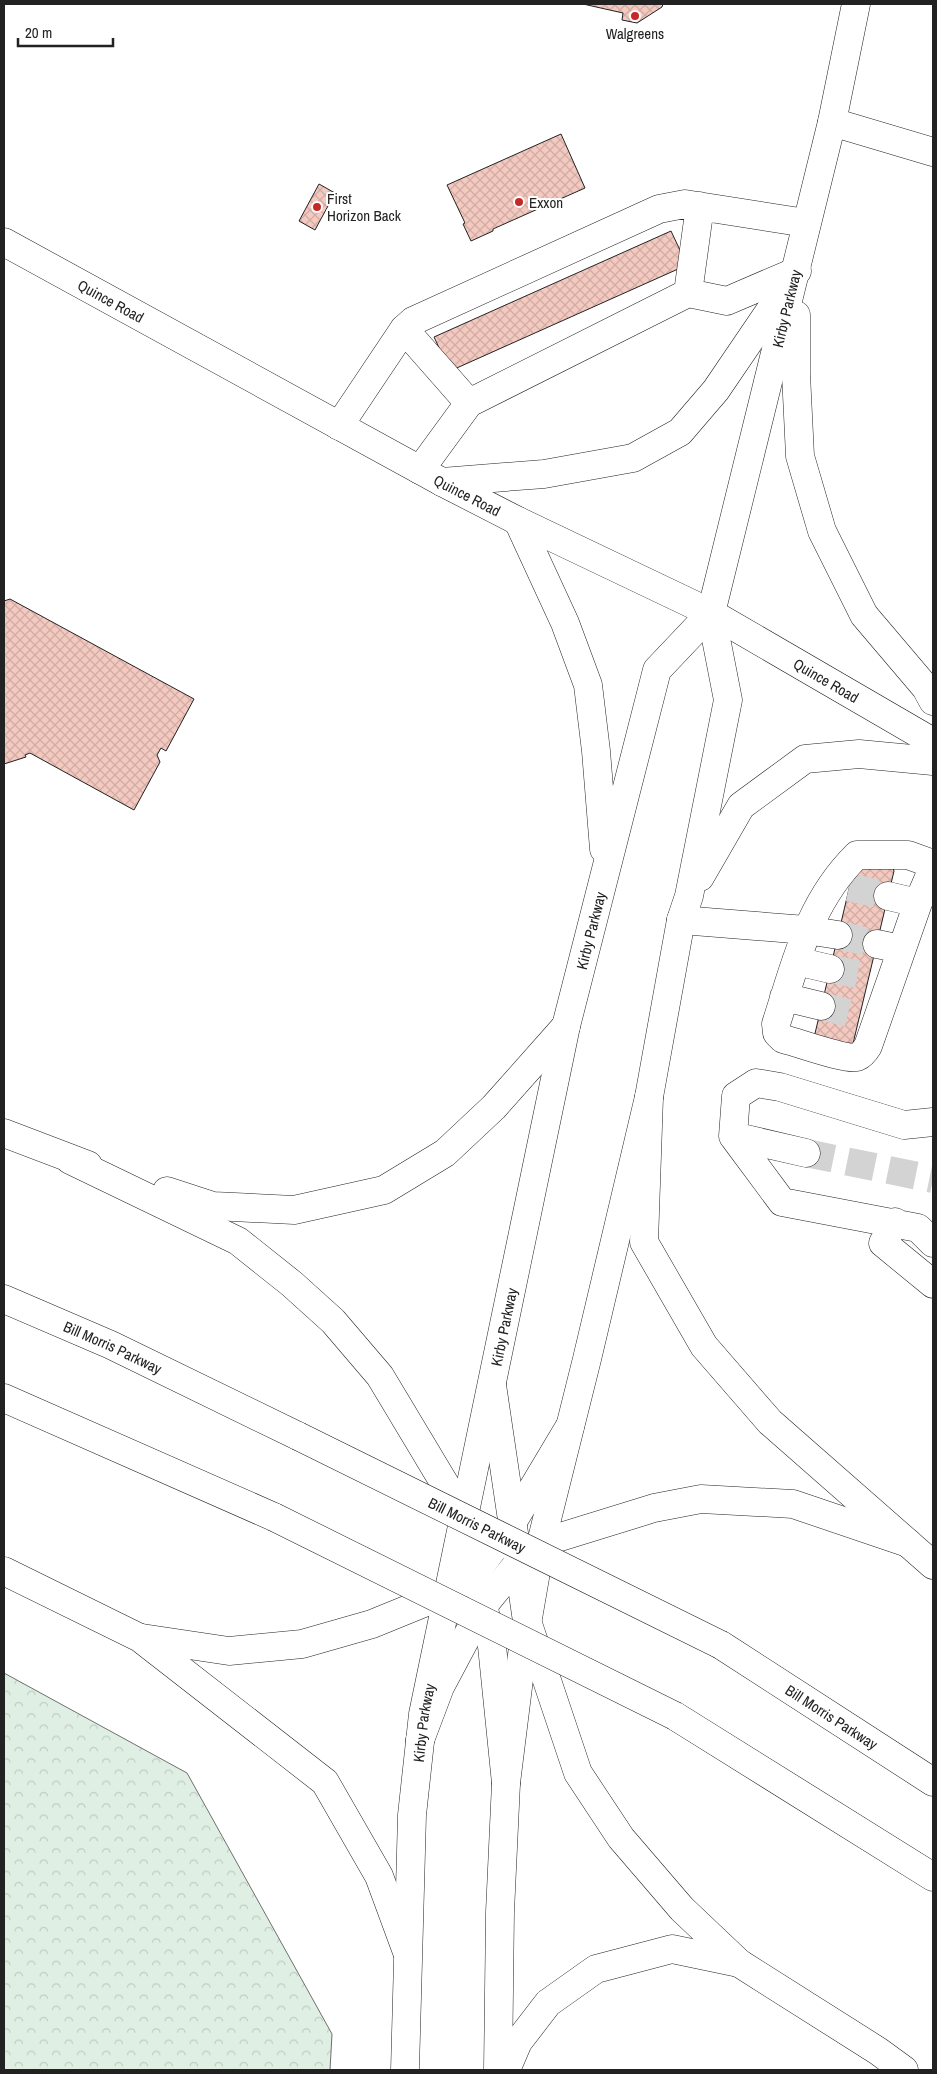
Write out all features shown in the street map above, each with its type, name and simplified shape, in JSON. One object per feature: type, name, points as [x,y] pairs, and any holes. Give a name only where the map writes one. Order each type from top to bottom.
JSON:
[{"type":"main road","name":"Kirby Parkway","points":[[498,2070],[500,1912],[506,1783],[513,1716],[527,1621],[541,1543],[650,1097],[685,908],[728,700],[712,613],[832,122],[856,4]]},
{"type":"main road","points":[[832,122],[933,152]]},
{"type":"main road","points":[[339,426],[404,329],[414,321],[659,209],[686,204],[806,223]]},
{"type":"main road","points":[[688,293],[700,206]]},
{"type":"main road","name":"Quince Road","points":[[4,242],[431,476],[518,521],[712,613],[933,742]]},
{"type":"main road","points":[[796,271],[716,390],[680,432],[633,458],[544,474],[431,476],[469,403],[688,293],[727,301],[796,271]]},
{"type":"main road","points":[[796,271],[796,374],[800,456],[822,531],[864,615],[926,688],[933,701]]},
{"type":"main road","points":[[404,329],[469,403]]},
{"type":"main road","points":[[518,521],[565,623],[588,685],[596,751],[606,872]]},
{"type":"main road","name":"Kirby Parkway","points":[[405,2063],[412,1816],[423,1714],[566,1026],[657,670],[712,613]]},
{"type":"main road","points":[[838,936],[685,908],[740,806],[805,759],[859,754],[933,761]]},
{"type":"main road","points":[[933,864],[908,855],[857,855],[840,886],[806,930],[776,1024],[783,1039],[843,1055],[856,1057],[863,1054],[868,1046],[869,1017],[889,947],[918,903],[933,868]]},
{"type":"main road","points":[[888,896],[918,903]]},
{"type":"main road","points":[[796,961],[830,969]]},
{"type":"main road","points":[[784,997],[821,1006]]},
{"type":"main road","points":[[70,1160],[213,1206],[294,1210],[384,1190],[445,1153],[494,1107],[566,1026]]},
{"type":"main road","points":[[933,1122],[904,1125],[780,1087],[756,1083],[736,1096],[733,1136],[782,1202],[895,1222],[918,1228],[933,1243]]},
{"type":"main road","points":[[650,1097],[644,1242],[704,1346],[770,1422],[933,1565]]},
{"type":"main road","points":[[4,1133],[70,1160],[238,1241],[292,1284],[333,1321],[380,1376],[464,1516],[492,1646],[506,1783]]},
{"type":"main road","points":[[733,1136],[806,1153]]},
{"type":"main road","points":[[895,1222],[883,1242],[933,1284]]},
{"type":"main road","name":"Bill Morris Parkway","points":[[4,1299],[111,1345],[722,1645],[933,1782]]},
{"type":"main road","points":[[492,1386],[527,1621],[578,1773],[621,1838],[682,1909],[739,1963],[878,2051],[904,2070]]},
{"type":"main road","points":[[4,1398],[274,1517],[675,1716],[933,1876]]},
{"type":"main road","points":[[140,1638],[229,1651],[302,1644],[372,1624],[448,1593],[476,1572],[512,1523],[570,1426]]},
{"type":"main road","points":[[420,1740],[440,1687],[483,1606],[518,1563],[541,1543],[654,1508],[701,1499],[793,1504],[908,1543]]},
{"type":"main road","points":[[4,1571],[140,1638],[326,1782],[379,1876],[407,1952]]},
{"type":"main road","points":[[506,2070],[518,2042],[548,2003],[596,1969],[672,1950],[739,1963]]},
{"type":"green space","points":[[4,1673],[187,1773],[332,2034],[330,2070],[4,2070]]},
{"type":"building","name":"Walgreens","points":[[583,4],[663,4],[662,7],[637,23],[622,20],[623,13]]},
{"type":"building","points":[[561,134],[585,188],[493,229],[493,231],[471,241],[463,224],[465,223],[447,185]]},
{"type":"building","name":"First Horizon Back","points":[[319,184],[335,193],[315,230],[299,221]]},
{"type":"building","points":[[671,231],[687,265],[450,371],[434,337]]},
{"type":"building","points":[[10,599],[194,699],[166,751],[161,748],[157,755],[160,762],[134,810],[30,753],[25,755],[26,757],[4,764],[4,601]]},
{"type":"building","points":[[856,859],[893,868],[894,871],[852,1048],[813,1042]]},
{"type":"tunnel","points":[[849,887],[888,896]]},
{"type":"tunnel","points":[[838,935],[877,944]]},
{"type":"tunnel","points":[[830,969],[869,976]]},
{"type":"tunnel","points":[[821,1006],[860,1016]]},
{"type":"tunnel","points":[[806,1153],[933,1179]]},
{"type":"place","name":"Walgreens","points":[[635,16]]},
{"type":"place","name":"Exxon","points":[[519,202]]},
{"type":"place","name":"First Horizon Back","points":[[317,207]]}]
